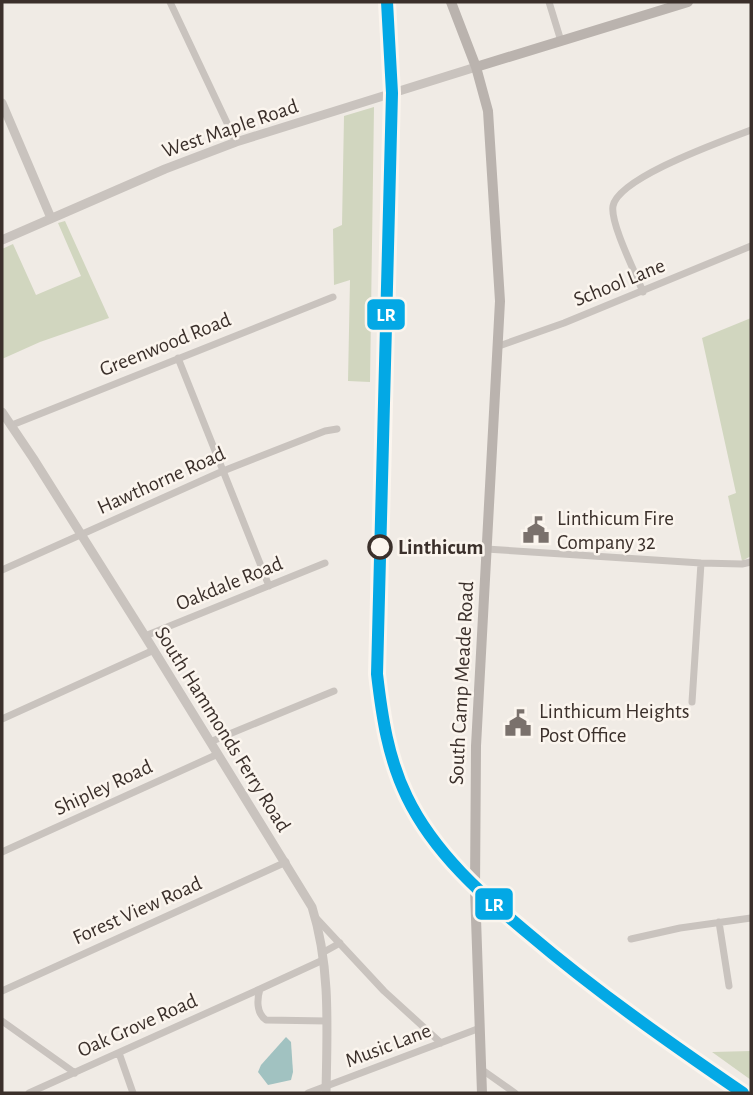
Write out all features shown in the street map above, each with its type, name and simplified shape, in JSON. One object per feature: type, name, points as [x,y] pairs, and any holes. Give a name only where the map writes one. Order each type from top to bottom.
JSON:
[{"type":"main road","name":"South Camp Meade Road","points":[[451,2],[476,67],[488,111],[499,258],[499,346],[476,746],[474,840],[482,1093]]},
{"type":"main road","points":[[476,67],[688,2]]},
{"type":"street","points":[[170,2],[236,142]]},
{"type":"street","points":[[549,2],[561,41]]},
{"type":"street","name":"West Maple Road","points":[[2,240],[165,169],[236,142],[476,67]]},
{"type":"street","points":[[2,103],[51,218]]},
{"type":"street","points":[[643,292],[614,221],[613,206],[617,198],[622,191],[657,170],[751,130]]},
{"type":"street","name":"School Lane","points":[[499,346],[643,292],[751,246]]},
{"type":"street","name":"Greenwood Road","points":[[12,425],[333,297]]},
{"type":"street","points":[[178,358],[269,586]]},
{"type":"street","name":"South Hammonds Ferry Road","points":[[2,412],[154,650],[312,907],[323,956],[327,1021],[326,1090]]},
{"type":"street","name":"Hawthorne Road","points":[[2,570],[223,471],[325,431],[337,429]]},
{"type":"street","points":[[486,549],[701,563],[751,562]]},
{"type":"street","name":"Oakdale Road","points":[[145,636],[325,563]]},
{"type":"street","points":[[692,702],[701,563]]},
{"type":"street","points":[[2,719],[154,650]]},
{"type":"street","points":[[210,742],[334,691]]},
{"type":"street","name":"Shipley Road","points":[[2,852],[218,754]]},
{"type":"street","name":"Forest View Road","points":[[2,990],[286,862]]},
{"type":"street","points":[[315,917],[384,990],[441,1043]]},
{"type":"street","points":[[631,939],[751,918]]},
{"type":"street","points":[[719,922],[729,986]]},
{"type":"street","name":"Oak Grove Road","points":[[29,1093],[260,989],[323,956],[340,943]]},
{"type":"street","points":[[260,989],[257,1000],[262,1017],[266,1020],[327,1021]]},
{"type":"street","points":[[2,1021],[75,1073]]},
{"type":"street","name":"Music Lane","points":[[308,1093],[326,1090],[480,1028]]},
{"type":"street","points":[[119,1053],[133,1093]]},
{"type":"street","points":[[481,1069],[515,1093]]},
{"type":"green space","points":[[374,107],[370,382],[348,381],[350,280],[334,285],[333,229],[342,225],[344,116]]},
{"type":"green space","points":[[65,221],[109,318],[40,342],[2,359],[2,249],[13,244],[36,295],[81,276],[58,223]]},
{"type":"green space","points":[[751,318],[751,556],[742,561],[728,496],[736,493],[702,338]]},
{"type":"green space","points":[[751,1051],[751,1080],[712,1052]]},
{"type":"water","points":[[286,1037],[291,1042],[291,1080],[268,1085],[258,1072]]},
{"type":"transit line","name":"LR","points":[[387,2],[392,93],[377,674],[390,752],[400,782],[418,817],[445,855],[478,889],[581,977],[743,1093]]},
{"type":"place","name":"Linthicum Fire Company 32","points":[[536,530]]},
{"type":"place","name":"Linthicum","points":[[380,547]]},
{"type":"place","name":"Linthicum Heights Post Office","points":[[518,723]]}]
